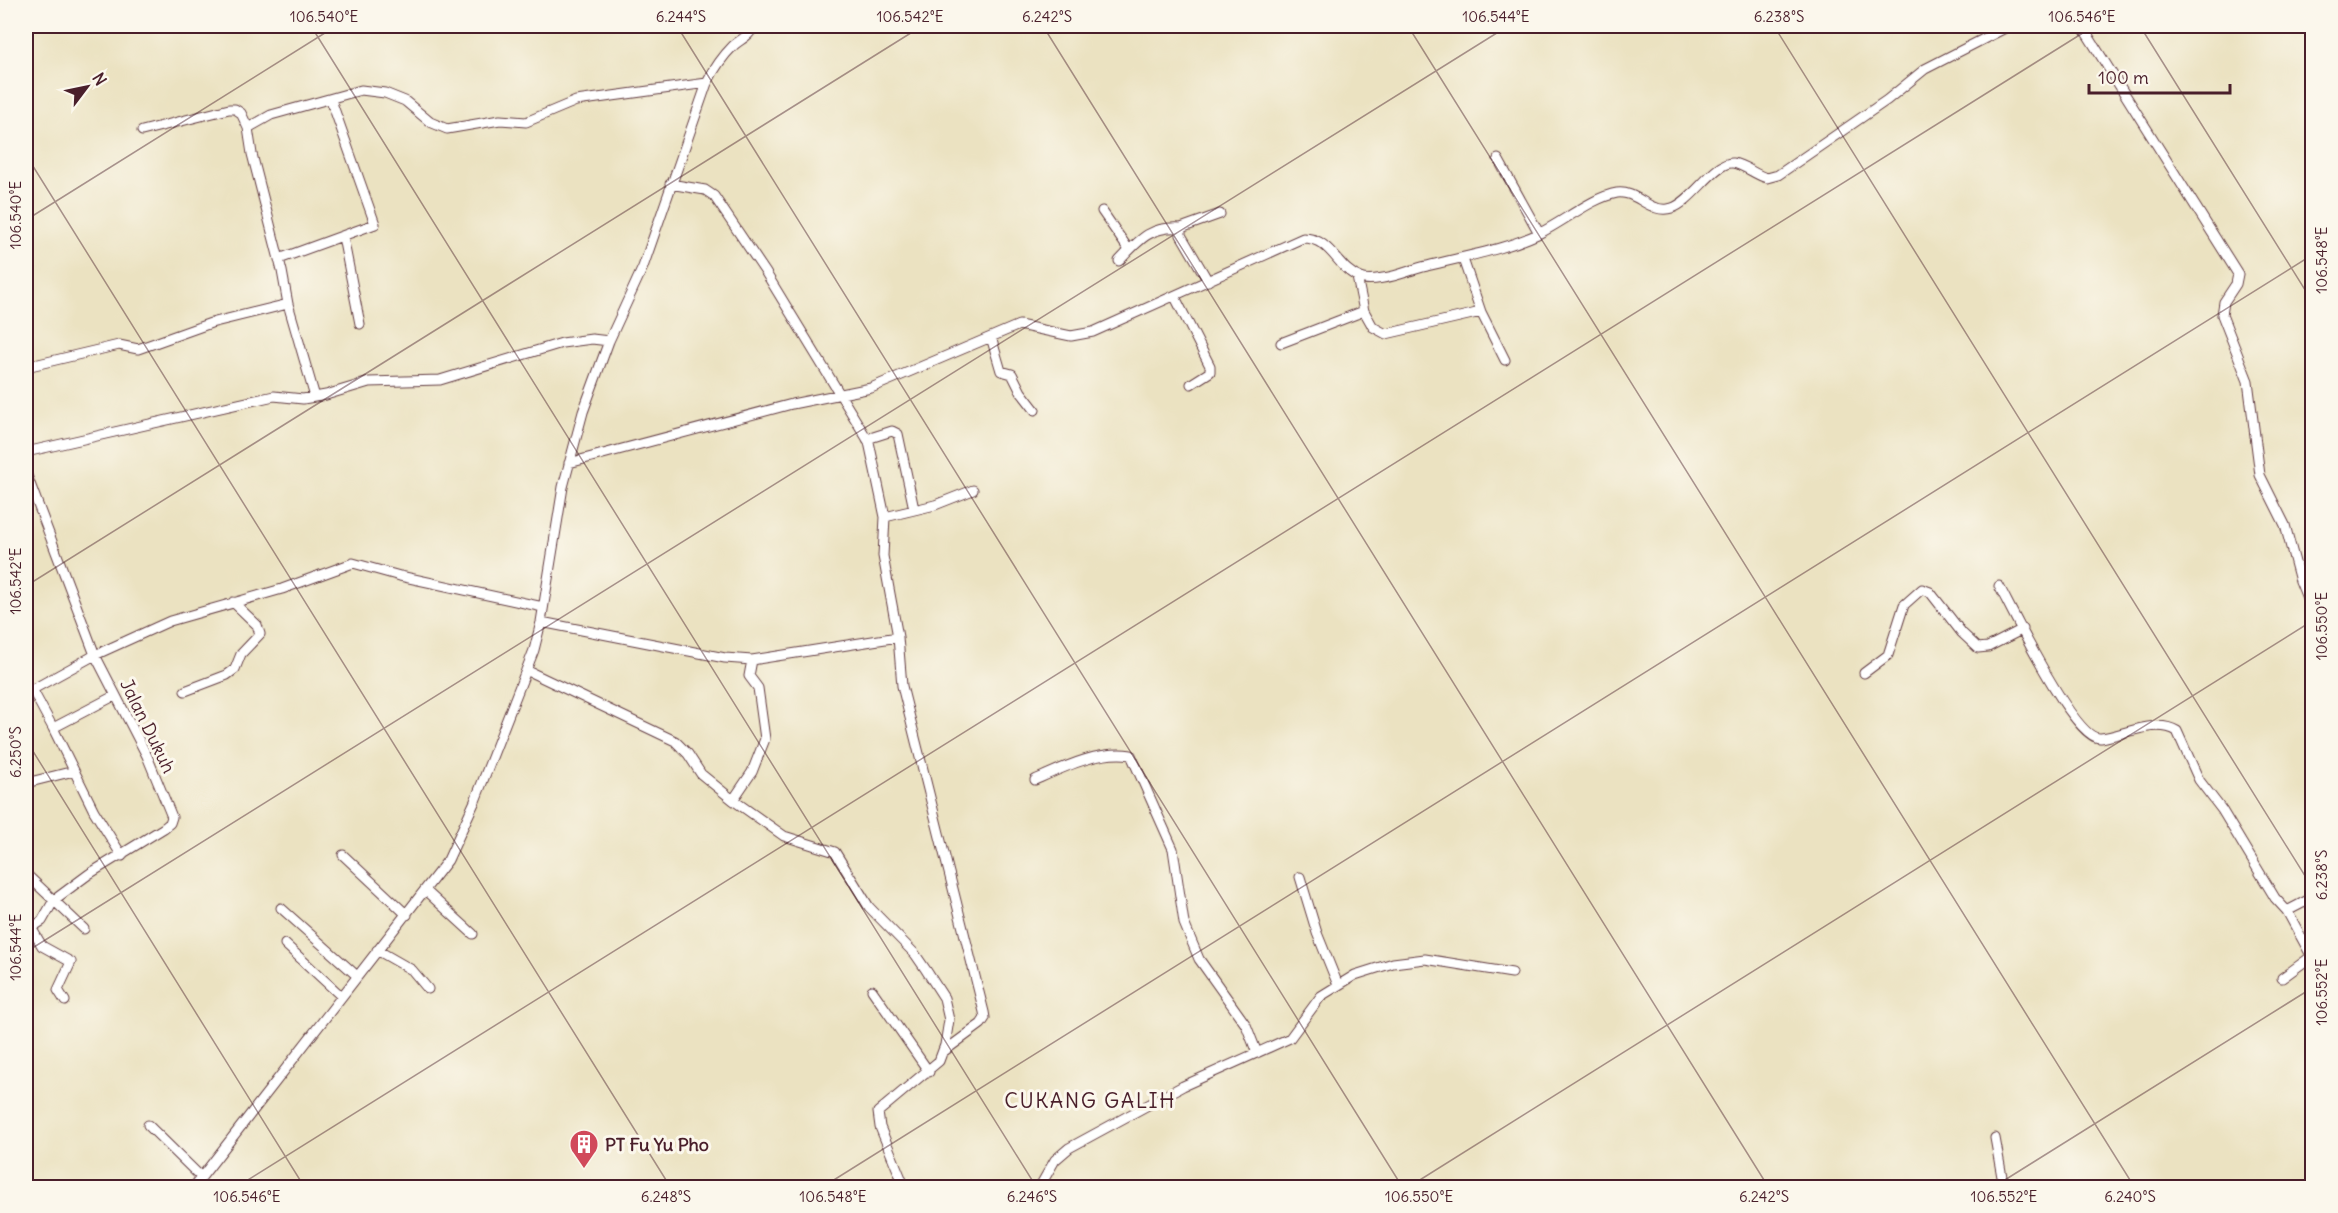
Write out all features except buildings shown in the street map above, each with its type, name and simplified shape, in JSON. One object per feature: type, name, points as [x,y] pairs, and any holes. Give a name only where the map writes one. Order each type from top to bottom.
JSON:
[{"type":"street","points":[[192,1188],[243,1126],[340,995],[407,915],[448,860],[475,801],[526,670],[541,622],[569,463],[609,341],[643,267],[707,83],[722,58],[733,46],[750,34],[754,26]]},
{"type":"street","points":[[569,463],[792,405],[871,388],[928,366],[1007,329],[1026,325],[1059,334],[1080,336],[1175,297],[1303,238],[1320,242],[1358,277],[1385,278],[1463,259],[1539,233],[1605,197],[1618,193],[1661,210],[1673,208],[1688,199],[1717,171],[1731,163],[1760,176],[1772,178],[1887,100],[1925,69],[2009,26]]},
{"type":"street","points":[[2082,26],[2238,274],[2236,284],[2224,302],[2222,315],[2248,381],[2260,475],[2284,525],[2300,581],[2313,610]]},
{"type":"street","points":[[248,128],[271,116],[361,90],[385,93],[405,101],[440,127],[460,129],[500,120],[526,122],[576,102],[707,83]]},
{"type":"street","points":[[279,259],[343,237],[374,225],[376,222],[331,100]]},
{"type":"street","points":[[142,131],[229,109],[242,113],[248,128],[252,154],[288,304],[315,397]]},
{"type":"street","points":[[1498,159],[1539,233]]},
{"type":"street","points":[[670,184],[705,190],[714,196],[766,273],[867,439],[879,480],[885,517],[883,556],[898,637],[902,686],[984,1012],[981,1024],[943,1052],[929,1072],[882,1106],[878,1112],[880,1127],[905,1188]]},
{"type":"street","points":[[1102,211],[1129,250]]},
{"type":"street","points":[[1119,261],[1143,237],[1160,228],[1181,228],[1220,214]]},
{"type":"street","points":[[1181,228],[1181,235],[1208,281]]},
{"type":"street","points":[[343,237],[360,324]]},
{"type":"street","points":[[1463,259],[1481,312],[1505,360]]},
{"type":"street","points":[[1358,277],[1364,311],[1373,327],[1386,334],[1481,312]]},
{"type":"street","points":[[1175,297],[1210,366],[1210,372],[1191,384]]},
{"type":"street","points":[[26,368],[119,345],[138,349],[211,323],[288,304]]},
{"type":"street","points":[[1281,343],[1364,311]]},
{"type":"street","points":[[991,337],[1001,371],[1012,374],[1021,392],[1035,410]]},
{"type":"street","points":[[26,452],[274,396],[303,399],[369,382],[440,380],[562,343],[592,339],[609,341]]},
{"type":"street","points":[[867,439],[892,431],[898,434],[914,509]]},
{"type":"street","name":"Jalan Dukuh","points":[[26,473],[95,655],[114,696],[147,756],[172,817],[170,823],[164,828],[122,856],[89,874],[54,900],[42,921],[29,930]]},
{"type":"street","points":[[885,517],[935,505],[973,490]]},
{"type":"street","points":[[122,856],[94,811],[53,728],[29,691],[95,655],[170,621],[282,589],[353,563],[400,576],[543,607]]},
{"type":"street","points":[[1999,586],[2056,691],[2088,734],[2102,738],[2165,726],[2177,731],[2199,780],[2222,810],[2269,888],[2287,911],[2312,956],[2282,978]]},
{"type":"street","points":[[1864,673],[1888,655],[1904,604],[1922,590],[1930,591],[1962,633],[1978,648],[1988,647],[2022,629]]},
{"type":"street","points":[[185,691],[227,675],[234,669],[241,654],[261,634],[257,625],[233,602]]},
{"type":"street","points":[[541,622],[725,658],[752,660],[898,637]]},
{"type":"street","points":[[733,800],[752,772],[765,739],[760,694],[749,676],[752,660]]},
{"type":"street","points":[[526,670],[675,741],[688,754],[701,774],[784,836],[835,852],[869,907],[915,954],[944,998],[949,1020],[943,1052]]},
{"type":"street","points":[[53,728],[114,696]]},
{"type":"street","points":[[1035,780],[1063,767],[1113,752],[1131,755],[1173,849],[1184,923],[1199,959],[1246,1024],[1257,1053]]},
{"type":"street","points":[[26,783],[74,771]]},
{"type":"street","points":[[344,855],[407,915]]},
{"type":"street","points":[[26,874],[84,928]]},
{"type":"street","points":[[1300,877],[1317,933],[1338,985]]},
{"type":"street","points":[[426,891],[473,934]]},
{"type":"street","points":[[2287,911],[2313,898]]},
{"type":"street","points":[[281,908],[356,975]]},
{"type":"street","points":[[29,930],[42,946],[71,962],[58,990],[65,1001]]},
{"type":"street","points":[[285,944],[340,995]]},
{"type":"street","points":[[377,950],[412,970],[428,989]]},
{"type":"street","points":[[1040,1188],[1055,1160],[1069,1148],[1184,1086],[1294,1035],[1320,996],[1366,970],[1409,960],[1425,959],[1512,973]]},
{"type":"street","points":[[872,990],[929,1072]]},
{"type":"street","points":[[148,1125],[201,1177]]},
{"type":"street","points":[[1995,1138],[2004,1188]]},
{"type":"place","name":"PT Fu Yu Pho","points":[[584,1170]]},
{"type":"district","name":"CUKANG GALIH","points":[[1090,1100]]}]
